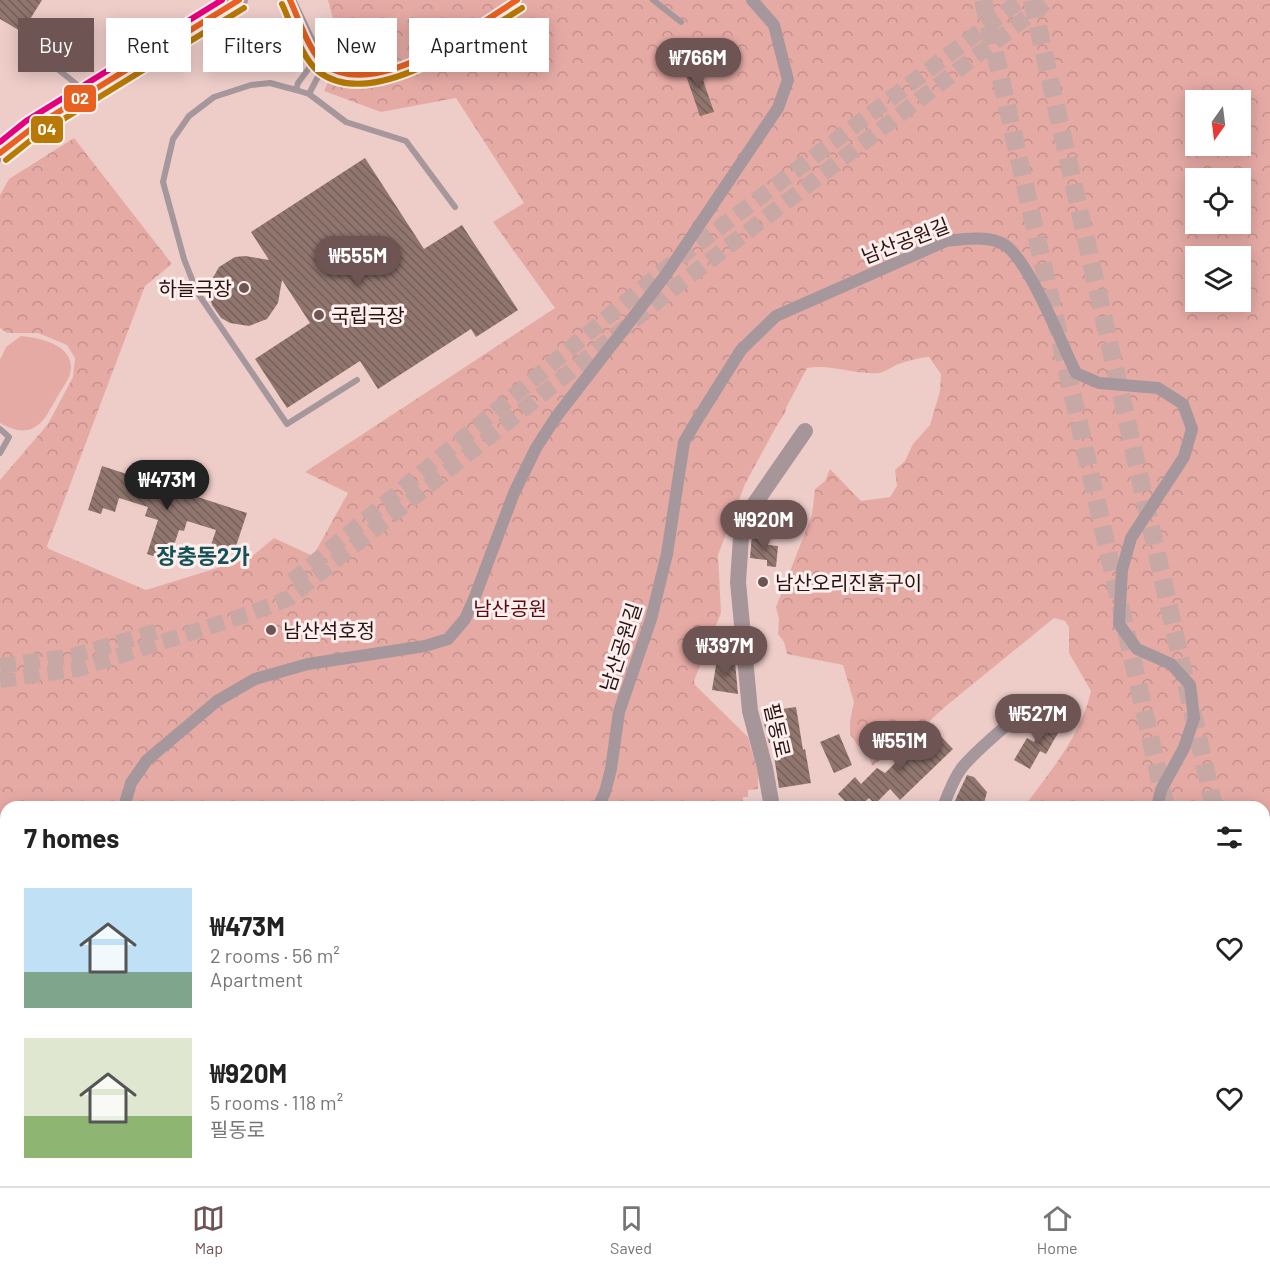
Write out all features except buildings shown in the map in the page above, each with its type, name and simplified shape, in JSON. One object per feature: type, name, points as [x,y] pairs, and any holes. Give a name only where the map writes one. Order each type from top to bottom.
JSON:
[{"type":"main road","points":[[0,153],[31,129],[239,0]]},
{"type":"street","points":[[290,0],[315,48]]},
{"type":"street","points":[[126,801],[131,783],[147,760],[217,701],[255,679],[308,664],[425,646],[448,639],[465,620],[514,493],[536,448],[556,417],[665,276],[778,108],[788,80],[774,25],[752,0]]},
{"type":"street","name":"남산공원길","points":[[601,801],[611,769],[619,712],[651,619],[667,554],[684,442],[741,350],[776,316],[946,241],[976,237],[1004,244],[1025,268],[1076,373],[1099,383],[1158,388],[1184,404],[1192,429],[1184,457],[1131,538],[1122,570],[1119,624],[1137,649],[1171,664],[1190,685],[1194,718],[1184,748],[1161,790],[1158,801]]},
{"type":"street","name":"필동로","points":[[771,801],[750,711],[738,582],[742,522],[805,431]]},
{"type":"street","points":[[945,801],[962,767],[1008,724],[1020,716],[1046,713],[1063,718]]},
{"type":"lane","points":[[397,68],[417,60],[481,24],[517,0]]},
{"type":"lane","points":[[653,0],[681,22]]},
{"type":"lane","points":[[296,90],[298,82],[315,66]]},
{"type":"lane","points":[[61,72],[88,94]]},
{"type":"lane","points":[[309,94],[317,72]]},
{"type":"lane","points":[[343,72],[358,75],[385,72]]},
{"type":"lane","points":[[357,380],[287,424],[197,292],[184,259],[163,182],[173,139],[189,116],[214,97],[251,85],[270,83],[309,94],[346,122],[406,141],[455,207]]},
{"type":"lane","points":[[0,429],[9,436],[0,453]]},
{"type":"green space","name":"남산공원","points":[[328,0],[1270,0],[1270,801],[1028,801],[1073,738],[1091,691],[1069,653],[1069,627],[1065,621],[1054,618],[946,706],[912,737],[872,766],[868,753],[858,746],[850,734],[854,702],[843,665],[787,654],[784,642],[778,634],[779,619],[776,607],[812,515],[815,489],[825,481],[830,469],[861,501],[890,497],[897,486],[895,470],[905,461],[913,444],[930,425],[940,391],[941,374],[929,357],[904,362],[879,373],[825,367],[807,368],[785,413],[745,484],[718,555],[721,613],[694,681],[695,685],[748,737],[758,773],[758,789],[748,790],[748,797],[743,797],[743,801],[0,801],[0,480],[48,424],[73,377],[75,358],[67,345],[38,333],[7,333],[0,328],[0,195],[9,179],[74,138],[172,264],[145,286],[47,546],[49,549],[146,590],[250,558],[274,538],[313,556],[348,493],[305,472],[555,308],[493,222],[524,203],[456,98],[381,112],[324,91],[333,72],[397,72],[397,18],[333,18]]},
{"type":"green space","points":[[21,336],[39,339],[57,346],[69,358],[71,367],[69,377],[45,417],[31,429],[19,430],[0,423],[0,360],[6,347]]},
{"type":"tunnel","points":[[983,0],[1165,801]]},
{"type":"tunnel","points":[[292,581],[665,269],[1021,0]]},
{"type":"tunnel","points":[[1032,0],[1213,801]]},
{"type":"tunnel","points":[[0,680],[78,669],[249,614],[289,598],[674,288],[1049,0]]},
{"type":"tunnel","points":[[0,666],[73,656],[162,630]]},
{"type":"transit line","points":[[0,142],[26,121],[222,0]]},
{"type":"transit line","name":"02","points":[[0,153],[31,129],[239,0]]},
{"type":"transit line","name":"02","points":[[290,0],[314,53],[325,65],[346,74],[371,74],[397,68],[424,57],[517,0]]},
{"type":"transit line","name":"04","points":[[282,4],[302,50],[319,72],[341,82],[367,83],[395,77],[424,66],[452,52],[522,8]]},
{"type":"transit line","name":"04","points":[[6,160],[36,136],[244,8]]},
{"type":"place","name":"하늘극장","points":[[244,288]]},
{"type":"place","name":"국립극장","points":[[319,315]]},
{"type":"place","name":"남산오리진흙구이","points":[[763,582]]},
{"type":"place","name":"남산석호정","points":[[271,630]]},
{"type":"district","name":"장충동2가","points":[[203,555]]}]
